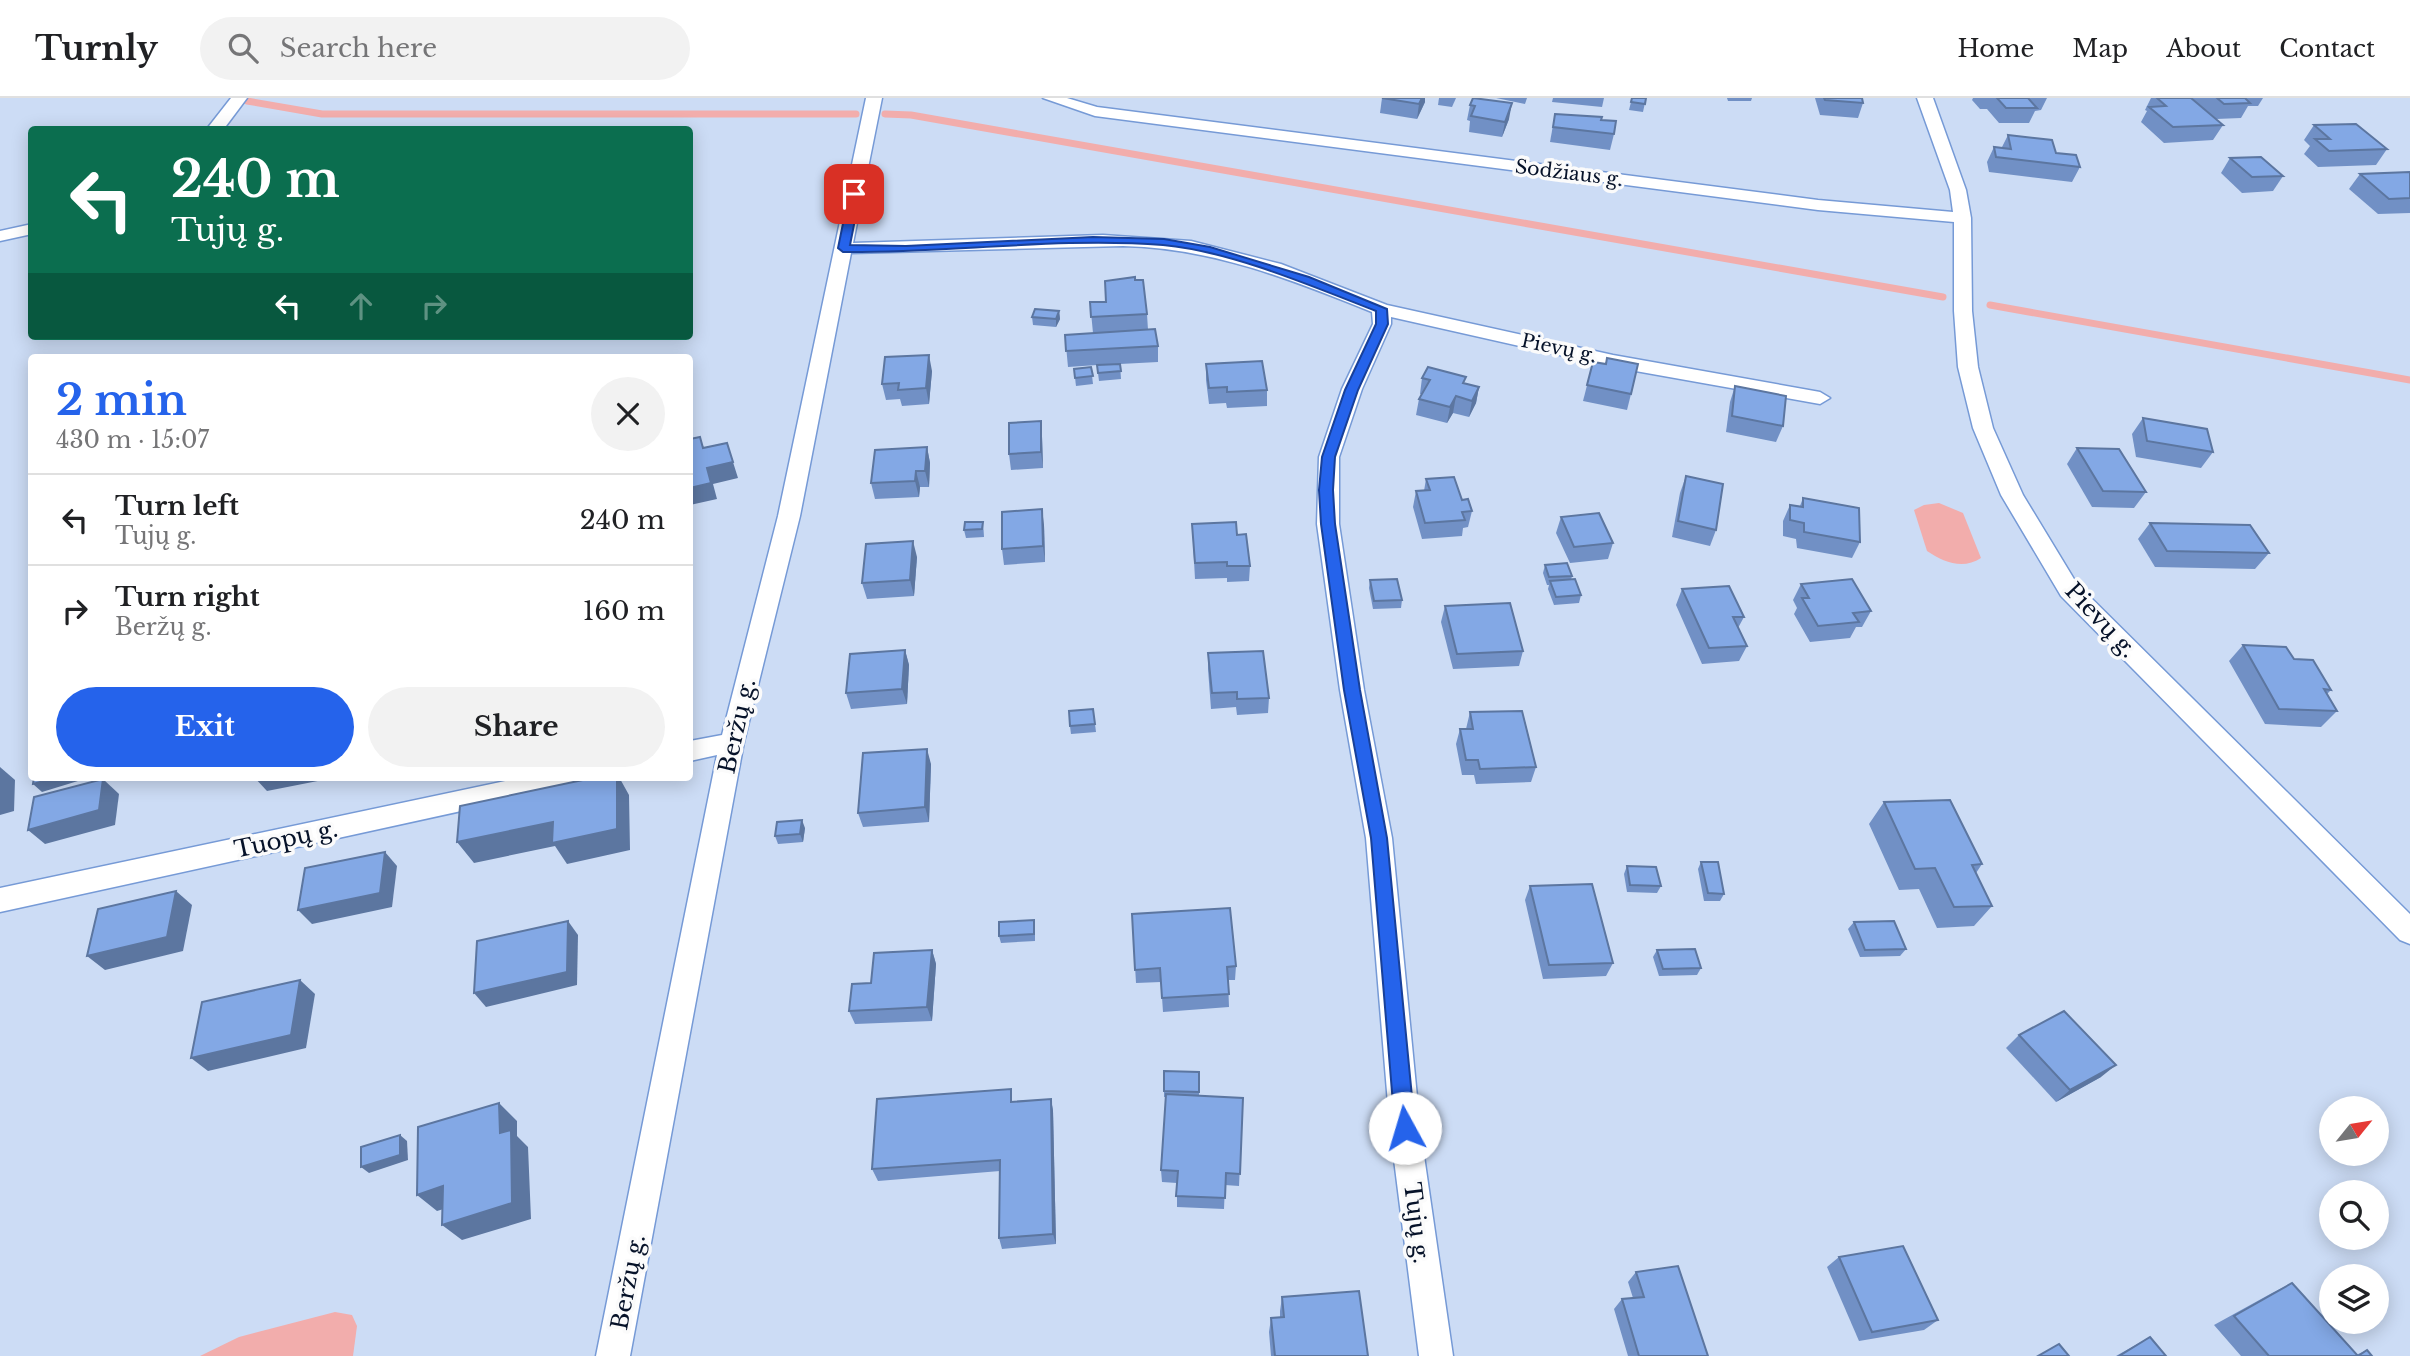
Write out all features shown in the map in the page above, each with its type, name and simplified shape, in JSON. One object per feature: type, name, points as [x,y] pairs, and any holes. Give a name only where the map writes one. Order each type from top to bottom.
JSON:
[{"type":"street","points":[[217,126],[239,98]]},
{"type":"street","name":"Beržų g.","points":[[613,1356],[732,742],[789,516],[874,98]]},
{"type":"street","name":"Sodžiaus g.","points":[[1051,98],[1095,111],[1818,205],[1963,218]]},
{"type":"street","points":[[1925,98],[1958,190],[1963,218]]},
{"type":"street","name":"Pievų g.","points":[[1963,218],[1963,311],[1968,367],[1983,428],[2012,495],[2069,590],[2410,932]]},
{"type":"street","points":[[0,236],[28,230]]},
{"type":"street","points":[[843,248],[906,249],[1093,240],[1164,242],[1206,250],[1292,275],[1381,309]]},
{"type":"street","name":"Pievų g.","points":[[1381,309],[1614,360],[1820,398]]},
{"type":"street","name":"Tujų g.","points":[[1381,309],[1382,324],[1352,390],[1329,457],[1328,524],[1352,690],[1379,838],[1405,1128],[1436,1356]]},
{"type":"street","points":[[693,750],[732,742]]},
{"type":"street","name":"Tuopų g.","points":[[0,900],[552,781]]},
{"type":"shaded area","points":[[1939,503],[1963,513],[1981,558],[1960,564],[1927,551],[1914,510],[1924,505]]},
{"type":"shaded area","points":[[335,1312],[352,1315],[357,1326],[353,1356],[200,1356],[239,1337]]},
{"type":"building","points":[[1382,98],[1422,98],[1419,104]]},
{"type":"building","points":[[1473,98],[1512,103],[1505,122],[1471,116],[1475,106],[1470,105]]},
{"type":"building","points":[[1632,98],[1646,98],[1645,104],[1631,102]]},
{"type":"building","points":[[1824,98],[1862,98],[1863,103],[1825,100]]},
{"type":"building","points":[[1997,98],[2028,98],[2037,108],[2006,108]]},
{"type":"building","points":[[2157,98],[2191,98],[2223,125],[2173,127],[2149,107],[2166,106]]},
{"type":"building","points":[[2217,98],[2245,98],[2250,103],[2224,104]]},
{"type":"building","points":[[1555,114],[1602,117],[1601,120],[1616,121],[1614,134],[1553,127]]},
{"type":"building","points":[[2356,124],[2387,149],[2329,151],[2315,139],[2330,139],[2314,125]]},
{"type":"building","points":[[2008,135],[2052,140],[2056,153],[2076,155],[2080,167],[1996,157],[1994,147],[2011,149]]},
{"type":"building","points":[[2261,157],[2283,176],[2252,177],[2230,158]]},
{"type":"building","points":[[2410,172],[2410,198],[2389,199],[2360,174]]},
{"type":"building","points":[[1135,277],[1135,280],[1143,280],[1147,314],[1091,317],[1090,302],[1106,302],[1105,281]]},
{"type":"building","points":[[1035,309],[1059,311],[1056,319],[1032,317]]},
{"type":"building","points":[[1155,329],[1158,346],[1066,351],[1065,335]]},
{"type":"building","points":[[929,355],[926,388],[898,390],[899,383],[882,384],[885,357]]},
{"type":"building","points":[[1607,358],[1638,364],[1631,394],[1587,385],[1593,362],[1606,364]]},
{"type":"building","points":[[1262,361],[1267,390],[1227,392],[1227,387],[1209,388],[1206,364]]},
{"type":"building","points":[[1120,364],[1121,371],[1098,373],[1097,365]]},
{"type":"building","points":[[1091,367],[1093,376],[1075,378],[1074,369]]},
{"type":"building","points":[[1428,367],[1466,377],[1463,383],[1479,387],[1472,401],[1456,396],[1450,407],[1419,399],[1430,380],[1422,378]]},
{"type":"building","points":[[1735,386],[1786,396],[1783,426],[1732,416]]},
{"type":"building","points":[[2143,418],[2207,429],[2213,452],[2147,441]]},
{"type":"building","points":[[1041,421],[1041,452],[1009,454],[1009,423]]},
{"type":"building","points":[[700,437],[703,448],[727,443],[733,462],[707,468],[711,483],[693,487],[693,438]]},
{"type":"building","points":[[927,447],[925,471],[916,471],[915,481],[871,483],[875,450]]},
{"type":"building","points":[[2077,448],[2119,449],[2146,492],[2103,491]]},
{"type":"building","points":[[1686,476],[1723,484],[1716,530],[1678,521]]},
{"type":"building","points":[[1454,477],[1462,500],[1468,499],[1472,511],[1462,512],[1465,520],[1425,523],[1416,491],[1430,490],[1426,479]]},
{"type":"building","points":[[1803,498],[1859,508],[1860,542],[1804,532],[1804,523],[1790,520],[1790,505],[1803,507]]},
{"type":"building","points":[[1042,509],[1043,546],[1002,549],[1002,512]]},
{"type":"building","points":[[1599,513],[1613,543],[1574,547],[1561,517]]},
{"type":"building","points":[[965,522],[983,522],[982,529],[964,530]]},
{"type":"building","points":[[1236,522],[1237,535],[1246,534],[1250,566],[1227,566],[1227,562],[1195,563],[1192,524]]},
{"type":"building","points":[[2150,523],[2250,525],[2269,553],[2167,551]]},
{"type":"building","points":[[913,541],[910,580],[862,583],[866,544]]},
{"type":"building","points":[[1567,563],[1572,576],[1549,577],[1545,565]]},
{"type":"building","points":[[1397,579],[1402,600],[1374,601],[1370,580]]},
{"type":"building","points":[[1575,579],[1581,595],[1556,597],[1550,581]]},
{"type":"building","points":[[1852,579],[1871,611],[1853,613],[1859,622],[1818,626],[1802,598],[1809,598],[1801,584]]},
{"type":"building","points":[[1729,586],[1744,617],[1733,617],[1747,646],[1709,648],[1682,589]]},
{"type":"building","points":[[1510,603],[1523,651],[1457,654],[1445,606]]},
{"type":"building","points":[[2243,645],[2286,647],[2294,659],[2313,660],[2331,690],[2324,689],[2337,711],[2279,709]]},
{"type":"building","points":[[905,650],[902,689],[846,693],[850,654]]},
{"type":"building","points":[[1263,651],[1269,698],[1237,699],[1237,692],[1212,693],[1208,653]]},
{"type":"building","points":[[1093,709],[1095,724],[1070,726],[1069,711]]},
{"type":"building","points":[[1522,711],[1536,767],[1480,769],[1478,760],[1466,760],[1460,729],[1473,729],[1470,712]]},
{"type":"building","points":[[927,749],[925,807],[858,813],[863,753]]},
{"type":"building","points":[[103,781],[99,810],[28,830],[34,797]]},
{"type":"building","points":[[578,781],[617,781],[617,829],[552,843],[553,822],[457,842],[460,806]]},
{"type":"building","points":[[1950,800],[1982,864],[1972,865],[1992,906],[1954,907],[1935,868],[1915,869],[1884,802]]},
{"type":"building","points":[[802,820],[800,834],[775,836],[777,822]]},
{"type":"building","points":[[385,852],[380,893],[298,910],[305,868]]},
{"type":"building","points":[[1701,862],[1718,862],[1724,894],[1708,893]]},
{"type":"building","points":[[1627,866],[1656,867],[1661,886],[1630,885]]},
{"type":"building","points":[[1592,884],[1613,963],[1549,965],[1530,886]]},
{"type":"building","points":[[176,891],[167,937],[87,956],[98,909]]},
{"type":"building","points":[[1230,908],[1236,966],[1227,967],[1229,994],[1162,998],[1160,968],[1135,970],[1132,914]]},
{"type":"building","points":[[1034,920],[1034,934],[999,936],[999,922]]},
{"type":"building","points":[[568,921],[567,972],[474,993],[477,941]]},
{"type":"building","points":[[1894,921],[1906,949],[1865,950],[1854,922]]},
{"type":"building","points":[[1695,949],[1701,968],[1663,969],[1657,950]]},
{"type":"building","points":[[932,950],[927,1007],[849,1011],[852,984],[871,983],[874,953]]},
{"type":"building","points":[[300,980],[291,1035],[191,1058],[202,1002]]},
{"type":"building","points":[[2064,1011],[2116,1065],[2070,1090],[2019,1035]]},
{"type":"building","points":[[1164,1071],[1199,1072],[1199,1092],[1164,1091]]},
{"type":"building","points":[[1011,1089],[1011,1102],[1051,1099],[1053,1234],[999,1238],[1000,1160],[872,1169],[877,1099]]},
{"type":"building","points":[[1166,1094],[1243,1098],[1240,1174],[1226,1173],[1225,1198],[1176,1196],[1178,1171],[1161,1170]]},
{"type":"building","points":[[499,1103],[500,1133],[511,1130],[512,1203],[442,1225],[443,1186],[417,1195],[418,1127]]},
{"type":"building","points":[[400,1135],[400,1155],[361,1167],[361,1147]]},
{"type":"building","points":[[1903,1246],[1938,1320],[1872,1332],[1839,1257]]},
{"type":"building","points":[[1678,1266],[1708,1356],[1639,1356],[1622,1299],[1644,1297],[1636,1272]]},
{"type":"building","points":[[2292,1283],[2319,1313],[2319,1334],[2338,1334],[2358,1356],[2269,1356],[2234,1316]]},
{"type":"building","points":[[1359,1291],[1368,1356],[1275,1356],[1271,1318],[1284,1317],[1282,1297]]},
{"type":"building","points":[[2150,1337],[2166,1356],[2119,1356]]},
{"type":"building","points":[[2059,1344],[2069,1356],[2038,1356]]},
{"type":"building","points":[[2367,1350],[2372,1356],[2358,1356]]},
{"type":"waterway","points":[[247,101],[322,114],[856,114]]},
{"type":"waterway","points":[[885,114],[911,115],[1943,297]]},
{"type":"waterway","points":[[1990,305],[2410,380]]},
{"type":"route","points":[[854,194],[843,248],[906,249],[1093,240],[1164,242],[1206,250],[1305,279],[1381,309],[1382,324],[1339,422],[1329,457],[1326,490],[1328,524],[1352,690],[1379,838],[1405,1128]]}]
